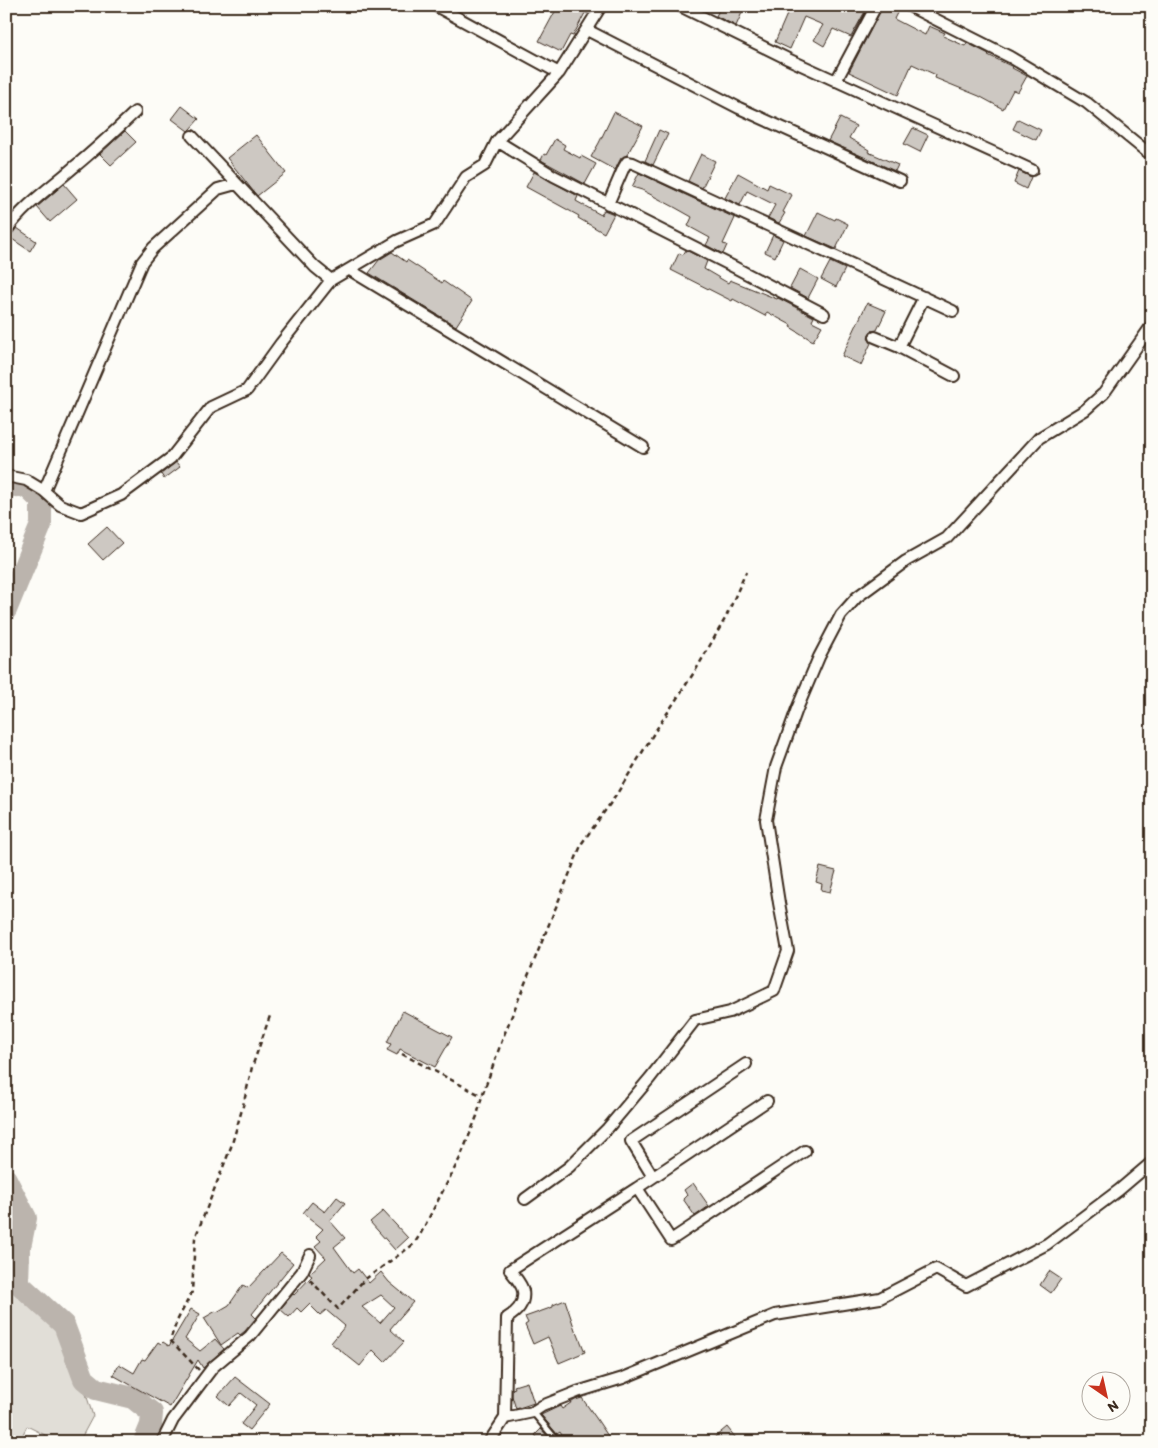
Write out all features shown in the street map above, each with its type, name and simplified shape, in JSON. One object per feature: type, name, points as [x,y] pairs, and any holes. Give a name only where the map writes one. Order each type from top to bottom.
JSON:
[{"type":"street","points":[[436,6],[559,73]]},
{"type":"street","points":[[6,476],[26,480],[44,491],[60,505],[81,513],[121,495],[171,458],[211,407],[247,390],[281,343],[331,280],[396,242],[435,224],[466,177],[485,165],[497,141],[559,73],[600,9],[586,6]]},
{"type":"street","points":[[680,6],[788,59],[1032,170]]},
{"type":"street","points":[[836,81],[876,6]]},
{"type":"street","points":[[909,6],[1010,57],[1087,103],[1146,151],[1152,153]]},
{"type":"street","points":[[587,30],[739,108],[900,181]]},
{"type":"street","points":[[6,231],[13,221],[135,112]]},
{"type":"street","points":[[192,136],[315,266],[331,280]]},
{"type":"street","points":[[497,141],[554,176],[824,314]]},
{"type":"street","points":[[608,204],[627,162],[634,163],[954,311]]},
{"type":"street","points":[[44,491],[142,262],[153,248],[218,189],[236,184]]},
{"type":"street","points":[[350,270],[643,448]]},
{"type":"street","points":[[899,347],[924,297]]},
{"type":"street","points":[[525,1199],[570,1167],[607,1129],[695,1020],[730,1012],[774,991],[788,950],[766,820],[776,767],[819,657],[840,615],[857,597],[906,561],[948,538],[1039,438],[1085,410],[1104,393],[1152,325]]},
{"type":"street","points":[[875,337],[899,347],[954,376]]},
{"type":"street","points":[[653,1177],[630,1141],[746,1064]]},
{"type":"street","points":[[489,1442],[505,1418],[507,1318],[514,1314],[522,1299],[523,1290],[510,1270],[637,1188],[767,1100]]},
{"type":"street","points":[[637,1188],[671,1240],[805,1151]]},
{"type":"street","points":[[505,1418],[533,1412],[542,1406],[577,1392],[623,1378],[775,1315],[880,1298],[936,1270],[966,1286],[1047,1244],[1150,1167]]},
{"type":"street","points":[[162,1442],[173,1420],[205,1377],[213,1367],[250,1336],[302,1272],[310,1254]]},
{"type":"lane","points":[[533,1412],[558,1442]]},
{"type":"path","points":[[302,1272],[338,1309],[364,1280],[414,1244],[421,1233],[438,1197],[460,1158],[477,1116],[482,1096],[504,1035],[582,844],[615,797],[697,668],[726,617],[746,572]]},
{"type":"path","points":[[205,1377],[170,1340],[177,1321],[192,1292],[195,1238],[231,1147],[252,1067],[271,1013]]},
{"type":"path","points":[[402,1054],[482,1096]]},
{"type":"shaded area","points":[[6,1199],[26,1218],[6,1245]]},
{"type":"shaded area","points":[[6,1283],[64,1325],[93,1416],[79,1442],[43,1442],[45,1435],[27,1426],[20,1440],[6,1433]]},
{"type":"building","points":[[558,6],[579,6],[581,11],[585,13],[573,36],[570,35],[561,52],[539,41]]},
{"type":"building","points":[[721,6],[745,6],[736,26],[716,16]]},
{"type":"building","points":[[781,6],[868,6],[851,37],[833,29],[824,46],[814,40],[823,25],[804,17],[790,49],[775,42],[788,12],[792,13],[793,11]]},
{"type":"building","points":[[883,6],[890,6],[898,11],[894,19],[925,35],[929,26],[945,33],[943,36],[965,46],[967,43],[1027,76],[1018,92],[1013,90],[1003,109],[979,96],[935,78],[936,75],[912,64],[898,95],[849,72]]},
{"type":"building","points":[[182,106],[199,119],[188,131],[172,119]]},
{"type":"building","points":[[614,112],[643,126],[627,155],[621,158],[615,170],[591,157]]},
{"type":"building","points":[[840,118],[856,126],[849,138],[869,150],[868,152],[898,165],[895,171],[828,141]]},
{"type":"building","points":[[1018,119],[1041,130],[1036,140],[1013,129]]},
{"type":"building","points":[[913,128],[928,135],[920,152],[904,144]]},
{"type":"building","points":[[659,130],[668,134],[653,165],[645,161]]},
{"type":"building","points":[[125,131],[136,142],[111,165],[100,154]]},
{"type":"building","points":[[256,135],[286,173],[257,196],[227,158]]},
{"type":"building","points":[[555,139],[565,145],[563,149],[596,164],[585,184],[541,160]]},
{"type":"building","points":[[701,154],[715,161],[702,188],[688,181]]},
{"type":"building","points":[[1019,171],[1031,177],[1026,189],[1014,183]]},
{"type":"building","points":[[534,172],[578,196],[576,201],[601,215],[604,210],[614,214],[604,233],[578,218],[579,216],[526,187]]},
{"type":"building","points":[[639,173],[735,218],[723,244],[727,245],[723,254],[706,245],[710,238],[688,226],[692,217],[642,190],[632,187]]},
{"type":"building","points":[[738,173],[767,189],[769,184],[792,195],[779,223],[768,218],[775,205],[747,191],[740,205],[725,198]]},
{"type":"building","points":[[64,184],[77,199],[50,222],[37,207]]},
{"type":"building","points":[[818,212],[848,224],[836,249],[806,236]]},
{"type":"building","points":[[17,228],[36,241],[30,251],[9,237]]},
{"type":"building","points":[[773,235],[783,240],[775,257],[765,252]]},
{"type":"building","points":[[686,250],[707,261],[704,269],[728,283],[730,280],[778,298],[814,317],[812,321],[822,326],[813,341],[790,327],[791,325],[767,312],[765,316],[671,270],[679,253],[683,255]]},
{"type":"building","points":[[392,252],[442,283],[443,281],[472,301],[456,326],[369,273],[379,260]]},
{"type":"building","points":[[830,262],[845,269],[836,287],[821,279]]},
{"type":"building","points":[[800,269],[818,279],[808,298],[790,288]]},
{"type":"building","points":[[867,303],[886,311],[877,330],[871,331],[869,334],[868,338],[871,343],[861,365],[842,356]]},
{"type":"building","points":[[176,462],[180,467],[164,479],[161,474]]},
{"type":"building","points":[[107,527],[122,543],[103,560],[88,544]]},
{"type":"building","points":[[820,867],[836,871],[830,892],[821,890],[822,884],[816,882]]},
{"type":"building","points":[[403,1011],[452,1037],[435,1067],[400,1049],[397,1055],[387,1050],[391,1044],[387,1042]]},
{"type":"building","points":[[693,1183],[709,1206],[695,1216],[683,1199],[687,1195],[684,1190]]},
{"type":"building","points":[[337,1197],[345,1203],[330,1221],[345,1238],[334,1247],[353,1273],[358,1269],[369,1283],[381,1272],[389,1282],[413,1302],[390,1329],[404,1342],[385,1362],[373,1350],[360,1366],[331,1343],[345,1326],[326,1310],[320,1315],[309,1304],[301,1312],[297,1308],[289,1317],[280,1309],[312,1276],[309,1274],[326,1258],[315,1246],[321,1241],[316,1236],[323,1229],[303,1213],[312,1202],[325,1212]],"holes":[[[381,1295],[394,1307],[380,1323],[362,1307]]]},
{"type":"building","points":[[383,1211],[408,1238],[395,1250],[370,1222]]},
{"type":"building","points":[[281,1253],[293,1263],[252,1314],[256,1318],[245,1331],[240,1335],[238,1333],[221,1345],[204,1318],[229,1305],[243,1285],[248,1288]]},
{"type":"building","points":[[1049,1271],[1061,1279],[1051,1293],[1040,1285]]},
{"type":"building","points":[[565,1300],[576,1333],[585,1352],[559,1363],[548,1337],[533,1344],[525,1325],[528,1323],[525,1317],[553,1307],[553,1305]]},
{"type":"building","points":[[191,1309],[200,1314],[185,1339],[200,1351],[215,1339],[224,1349],[203,1368],[198,1360],[170,1407],[113,1375],[119,1364],[134,1373],[142,1359],[145,1360],[158,1342],[161,1344],[163,1342],[169,1346]]},
{"type":"building","points":[[235,1377],[270,1404],[249,1430],[241,1424],[256,1405],[241,1393],[229,1406],[218,1396]]},
{"type":"building","points":[[527,1382],[534,1403],[516,1409],[512,1389],[515,1388],[514,1386]]},
{"type":"building","points":[[582,1398],[612,1442],[566,1442],[560,1432],[557,1434],[541,1415],[560,1406],[562,1409],[575,1400]]},
{"type":"building","points":[[727,1427],[739,1442],[709,1442]]},
{"type":"building","points":[[541,1429],[551,1440],[550,1442],[541,1442],[535,1435]]},
{"type":"waterway","points":[[6,485],[27,487],[41,501],[41,525],[6,610]]},
{"type":"waterway","points":[[6,1179],[26,1218],[19,1252],[18,1283],[64,1325],[84,1379],[96,1389],[133,1398],[152,1413],[151,1425],[144,1442]]}]
